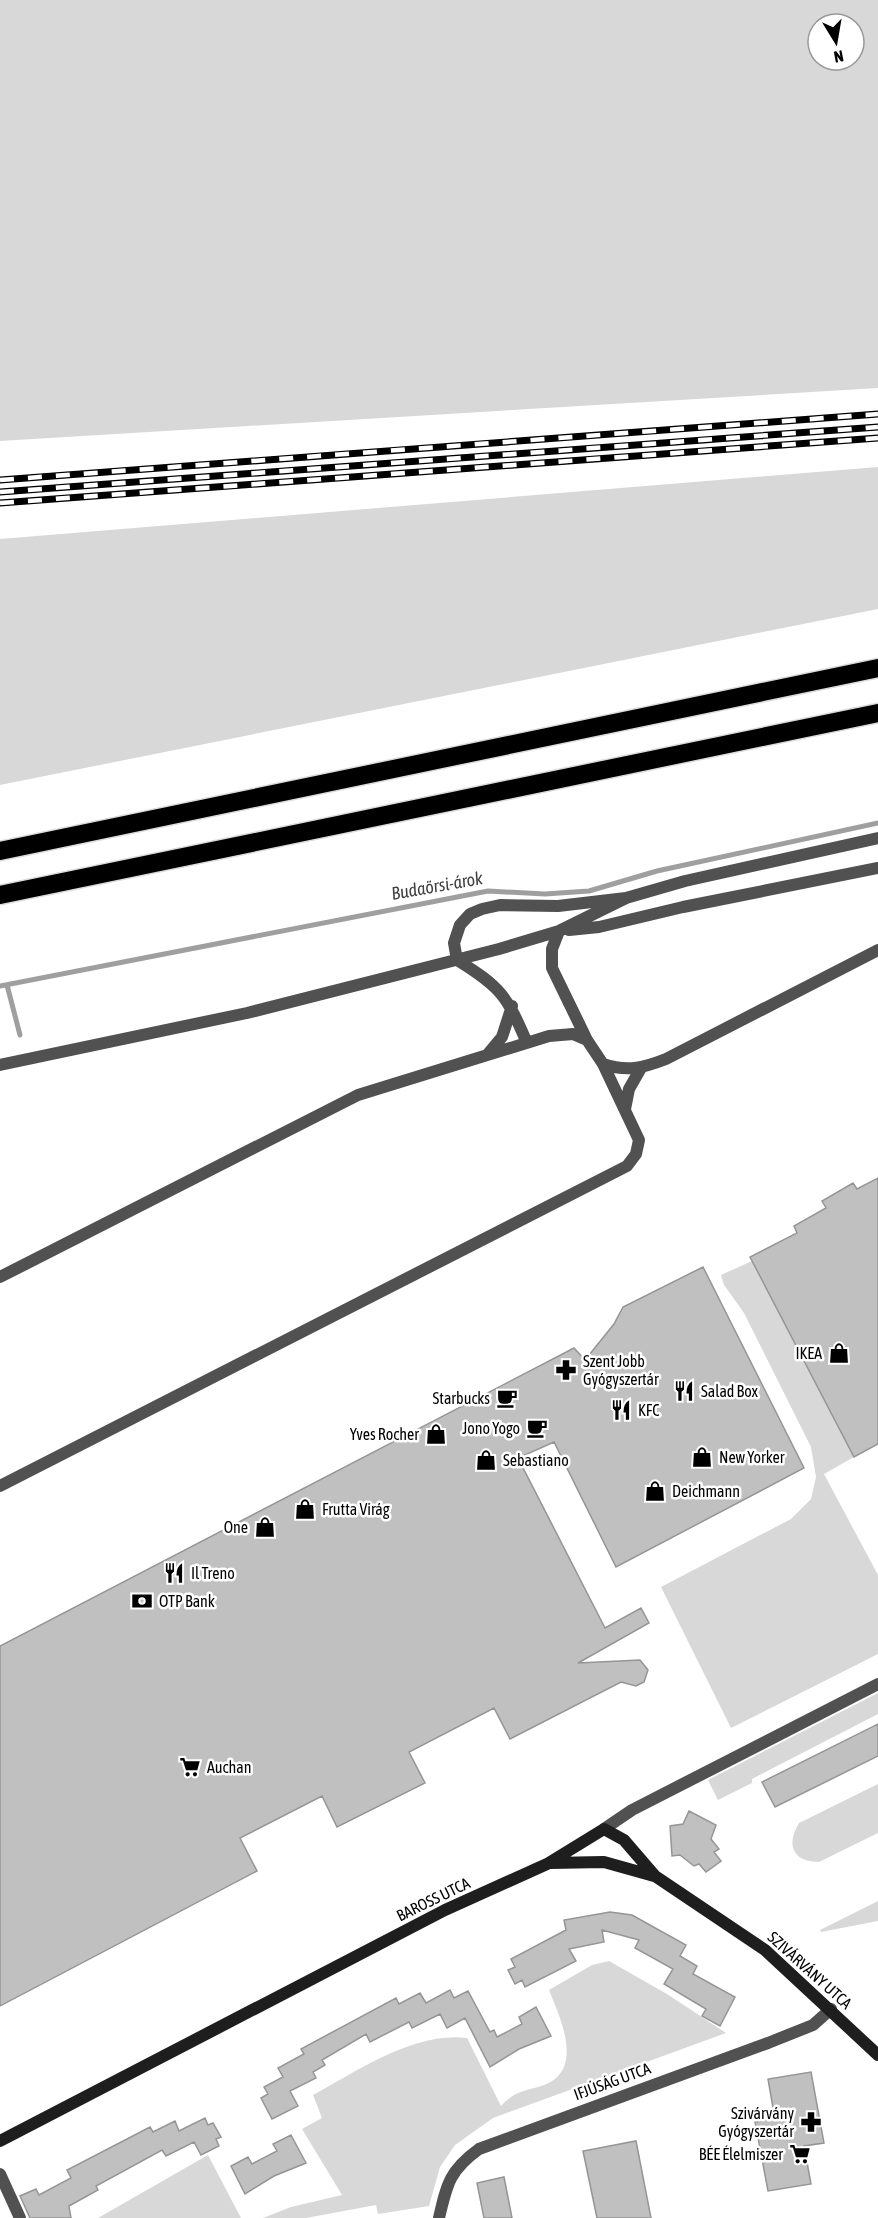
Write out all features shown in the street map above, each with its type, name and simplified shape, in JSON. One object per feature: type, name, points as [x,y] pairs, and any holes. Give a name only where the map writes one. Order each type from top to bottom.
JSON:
[{"type":"highway","points":[[0,851],[878,668]]},
{"type":"highway","points":[[0,895],[878,713]]},
{"type":"street","points":[[0,1486],[627,1166],[636,1154],[639,1140],[603,1064],[587,1040],[552,968],[552,950],[559,931],[626,898],[685,880],[878,838]]},
{"type":"street","points":[[0,1065],[247,1013],[457,960],[559,931],[598,927],[683,907],[878,868]]},
{"type":"street","points":[[527,1043],[512,1006],[492,983],[457,960],[454,943],[460,926],[470,914],[500,905],[558,906],[626,898]]},
{"type":"street","points":[[603,1064],[624,1070],[642,1068],[666,1059],[878,950]]},
{"type":"street","points":[[487,1055],[502,1037],[512,1006]]},
{"type":"street","points":[[0,1277],[358,1095],[562,1034],[573,1034],[587,1040]]},
{"type":"street","points":[[625,1109],[629,1089],[642,1068]]},
{"type":"street","name":"BAROSS UTCA","points":[[0,2141],[445,1910],[547,1864],[632,1810],[878,1684]]},
{"type":"street","name":"SZIVÁRVÁNY UTCA","points":[[604,1829],[624,1839],[655,1876],[765,1950],[878,2055]]},
{"type":"street","name":"SZIVÁRVÁNY UTCA","points":[[547,1864],[604,1862],[655,1876]]},
{"type":"street","name":"IFJÚSÁG UTCA","points":[[439,2218],[444,2195],[458,2164],[479,2149],[768,2043],[813,2025],[831,2009]]},
{"type":"street","points":[[0,2174],[20,2218]]},
{"type":"shaded area","points":[[0,0],[878,0],[878,388],[0,441]]},
{"type":"shaded area","points":[[878,467],[878,609],[0,785],[0,539]]},
{"type":"shaded area","points":[[752,1261],[854,1457],[824,1474],[878,1575],[878,1654],[731,1728],[661,1587],[791,1519],[811,1499],[816,1477],[811,1447],[744,1313],[724,1285],[721,1275]]},
{"type":"shaded area","points":[[878,1693],[878,1714],[752,1779],[752,1783],[718,1800],[708,1780]]},
{"type":"shaded area","points":[[878,1784],[878,1833],[819,1862],[803,1859],[797,1855],[792,1845],[799,1823]]},
{"type":"shaded area","points":[[878,1901],[878,1921],[821,1932],[820,1930]]},
{"type":"shaded area","points":[[609,1961],[667,1994],[726,2033],[493,2118],[455,2145],[440,2167],[429,2206],[378,2214],[376,2205],[306,2218],[263,2218],[291,2207],[342,2195],[302,2129],[322,2118],[313,2095],[367,2065],[407,2047],[447,2037],[467,2038],[501,2106],[518,2093],[553,2080],[562,2071],[566,2059],[564,2030],[549,1990],[592,1965]]},
{"type":"shaded area","points":[[208,2155],[241,2218],[98,2218]]},
{"type":"building","name":"IKEA","points":[[878,1178],[878,1444],[854,1457],[750,1257],[797,1233],[794,1226],[826,1208],[822,1201],[853,1183],[857,1189]]},
{"type":"building","name":"Auchan","points":[[703,1267],[804,1468],[616,1567],[554,1442],[518,1458],[605,1628],[641,1608],[649,1623],[578,1663],[640,1660],[648,1670],[644,1682],[636,1686],[621,1682],[510,1739],[494,1708],[409,1752],[425,1783],[337,1827],[322,1796],[240,1838],[257,1871],[0,2006],[0,1646],[574,1348],[585,1360],[614,1324],[623,1307]]},
{"type":"building","points":[[878,1724],[878,1756],[775,1807],[762,1782]]},
{"type":"building","points":[[689,1811],[716,1825],[711,1839],[719,1849],[714,1852],[721,1861],[706,1872],[699,1864],[694,1866],[680,1855],[672,1856],[670,1826],[683,1824]]},
{"type":"building","points":[[610,1912],[632,1915],[686,1945],[680,1956],[697,1966],[693,1974],[735,1997],[720,2026],[702,2016],[706,2009],[664,1984],[673,1969],[635,1948],[639,1940],[602,1930],[604,1942],[569,1949],[576,1961],[525,1987],[522,1980],[515,1984],[508,1970],[515,1967],[511,1959],[566,1930],[564,1920]]},
{"type":"building","points":[[450,1990],[454,1998],[468,1991],[490,2032],[494,2030],[497,2037],[522,2024],[519,2017],[536,2007],[551,2036],[519,2049],[490,2067],[465,2018],[447,2028],[440,2014],[412,2028],[409,2022],[370,2042],[366,2034],[322,2060],[325,2065],[313,2072],[316,2078],[290,2091],[298,2106],[272,2119],[261,2098],[268,2094],[264,2087],[283,2077],[278,2068],[304,2054],[301,2049],[396,1998],[399,2004],[420,1993],[426,2003]]},
{"type":"building","points":[[811,2072],[824,2143],[804,2146],[811,2184],[768,2191],[755,2122],[775,2119],[768,2079]]},
{"type":"building","points":[[205,2118],[208,2125],[213,2123],[221,2137],[216,2139],[219,2146],[201,2155],[194,2142],[166,2156],[162,2150],[96,2186],[98,2190],[69,2206],[71,2218],[30,2218],[20,2196],[36,2189],[39,2195],[71,2178],[67,2170],[150,2127],[153,2132],[175,2121],[179,2131]]},
{"type":"building","points":[[291,2135],[306,2163],[274,2176],[245,2194],[231,2166],[248,2157],[252,2164],[277,2151],[273,2144]]},
{"type":"building","points":[[636,2141],[651,2218],[597,2218],[583,2151]]},
{"type":"building","points":[[504,2177],[512,2218],[484,2218],[477,2183]]},
{"type":"waterway","name":"Budaörsi-árok","points":[[0,986],[488,891],[545,894],[589,891],[657,871],[878,823]]},
{"type":"waterway","points":[[7,985],[20,1035]]},
{"type":"railway","points":[[0,480],[878,414]]},
{"type":"railway","points":[[0,492],[878,427]]},
{"type":"railway","points":[[0,503],[878,438]]},
{"type":"place","name":"IKEA","points":[[839,1353]]},
{"type":"place","name":"Szent Jobb Gyógyszertár","points":[[566,1370]]},
{"type":"place","name":"Salad Box","points":[[684,1391]]},
{"type":"place","name":"Starbucks","points":[[507,1398]]},
{"type":"place","name":"KFC","points":[[621,1410]]},
{"type":"place","name":"Jono Yogo","points":[[537,1428]]},
{"type":"place","name":"Yves Rocher","points":[[436,1434]]},
{"type":"place","name":"New Yorker","points":[[702,1457]]},
{"type":"place","name":"Sebastiano","points":[[486,1460]]},
{"type":"place","name":"Deichmann","points":[[655,1491]]},
{"type":"place","name":"Frutta Virág","points":[[305,1509]]},
{"type":"place","name":"One","points":[[265,1527]]},
{"type":"place","name":"Il Treno","points":[[174,1573]]},
{"type":"place","name":"OTP Bank","points":[[142,1601]]},
{"type":"place","name":"Auchan","points":[[190,1767]]},
{"type":"place","name":"Szivárvány Gyógyszertár","points":[[811,2122]]},
{"type":"place","name":"BÉE Élelmiszer","points":[[800,2154]]}]
